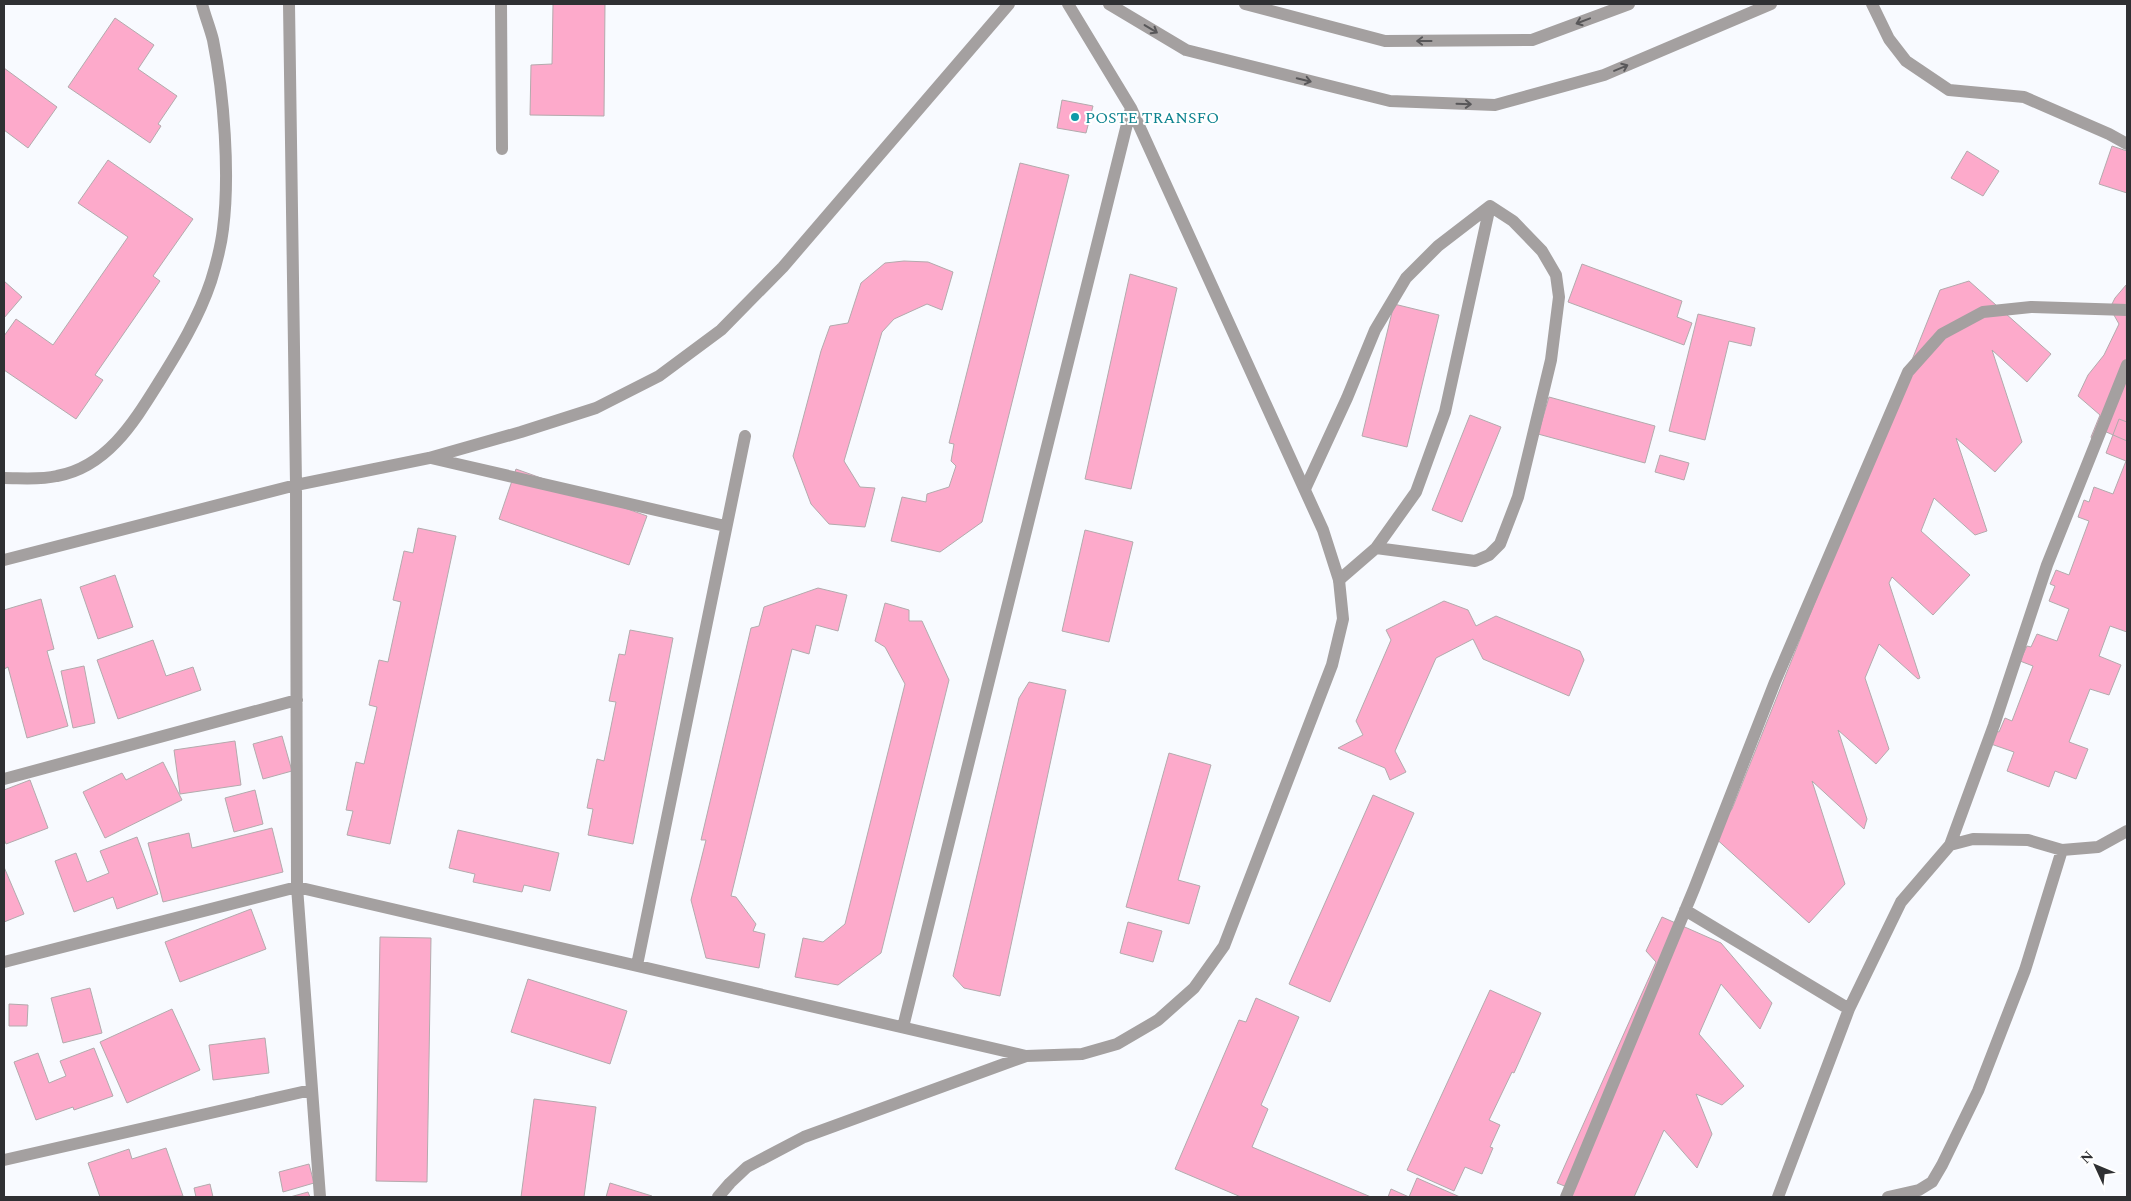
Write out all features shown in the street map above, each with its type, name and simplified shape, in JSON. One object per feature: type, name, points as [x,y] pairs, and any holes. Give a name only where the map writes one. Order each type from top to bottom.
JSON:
[{"type":"street","points":[[4,478],[56,477],[78,471],[99,458],[121,439],[146,403],[176,354],[199,311],[211,281],[223,230],[225,183],[220,91],[213,40],[202,4]]},
{"type":"street","points":[[289,4],[296,485],[297,887],[320,1197]]},
{"type":"street","points":[[501,4],[502,149]]},
{"type":"street","points":[[4,560],[296,485],[429,458],[596,408],[659,376],[721,330],[783,267],[1009,4]]},
{"type":"street","points":[[4,962],[297,887],[1026,1056],[1082,1054],[1117,1044],[1158,1020],[1194,988],[1224,946],[1332,665],[1343,619],[1339,580],[1323,530],[1131,108],[1068,4]]},
{"type":"street","points":[[1109,4],[1186,50],[1390,101],[1495,105],[1604,75],[1771,4]]},
{"type":"street","points":[[1245,4],[1386,41],[1395,41],[1532,40],[1629,4]]},
{"type":"street","points":[[1872,4],[1889,39],[1906,61],[1949,90],[2024,97],[2109,134],[2127,144]]},
{"type":"street","points":[[903,1027],[1131,108]]},
{"type":"street","points":[[1304,489],[1347,398],[1375,330],[1406,278],[1438,246],[1490,206]]},
{"type":"street","points":[[1376,548],[1475,561],[1489,555],[1500,544],[1518,497],[1551,360],[1559,297],[1556,275],[1542,251],[1513,220],[1490,206]]},
{"type":"street","points":[[1339,580],[1376,548],[1416,492],[1445,412],[1490,206]]},
{"type":"street","points":[[1566,1197],[1685,910],[1775,682],[1908,372],[1942,334],[1982,312],[2031,307],[2127,310]]},
{"type":"street","points":[[1778,1197],[1849,1009],[1901,902],[1950,845],[1994,725],[2048,565],[2127,365]]},
{"type":"street","points":[[637,965],[725,526],[745,436]]},
{"type":"street","points":[[429,458],[725,526]]},
{"type":"street","points":[[4,779],[296,700]]},
{"type":"street","points":[[1950,845],[1973,839],[2028,840],[2062,850],[2098,847],[2127,831]]},
{"type":"street","points":[[1888,1197],[1919,1190],[1932,1182],[1946,1157],[1978,1091],[2025,970],[2062,850]]},
{"type":"street","points":[[1685,910],[1849,1009]]},
{"type":"street","points":[[718,1197],[747,1167],[804,1137],[1026,1056]]},
{"type":"street","points":[[4,1160],[311,1090]]},
{"type":"building","points":[[553,4],[605,4],[604,116],[530,115],[531,65],[552,64]]},
{"type":"building","points":[[115,18],[154,45],[138,69],[177,96],[158,124],[161,126],[150,143],[68,87]]},
{"type":"building","points":[[4,68],[57,107],[28,148],[4,130]]},
{"type":"building","name":"POSTE TRANSFO","points":[[1062,100],[1093,106],[1086,133],[1057,128]]},
{"type":"building","points":[[2112,146],[2127,151],[2127,193],[2099,184]]},
{"type":"building","points":[[1967,151],[1999,171],[1983,196],[1951,178]]},
{"type":"building","points":[[108,160],[193,219],[153,276],[160,281],[95,375],[103,380],[76,419],[4,370],[4,336],[16,319],[53,345],[128,237],[78,203]]},
{"type":"building","points":[[1020,163],[1069,175],[982,522],[940,552],[891,541],[902,497],[926,502],[927,494],[949,487],[956,466],[951,461],[954,444],[949,443]]},
{"type":"building","points":[[904,261],[928,262],[953,272],[942,310],[927,304],[894,319],[882,332],[844,461],[860,487],[875,488],[865,527],[829,524],[811,504],[793,456],[821,351],[830,326],[848,323],[861,283],[885,263]]},
{"type":"building","points":[[1582,264],[1682,301],[1677,317],[1692,323],[1684,345],[1568,302]]},
{"type":"building","points":[[1130,274],[1177,288],[1131,489],[1085,479]]},
{"type":"building","points":[[4,281],[22,297],[4,318]]},
{"type":"building","points":[[1969,281],[2051,354],[2027,382],[1992,350],[2022,442],[1995,472],[1956,438],[1987,531],[1975,535],[1934,498],[1921,531],[1970,575],[1933,615],[1892,577],[1889,583],[1920,678],[1918,679],[1879,644],[1865,678],[1889,749],[1876,764],[1838,730],[1867,819],[1864,829],[1812,781],[1845,884],[1809,923],[1712,835],[1732,809],[1940,290]]},
{"type":"building","points":[[2126,285],[2127,441],[2104,431],[2096,448],[2091,437],[2100,415],[2078,396],[2088,375],[2104,355],[2119,324],[2110,308],[2115,298]]},
{"type":"building","points":[[1394,304],[1439,315],[1407,447],[1362,436]]},
{"type":"building","points":[[1698,314],[1755,328],[1751,346],[1729,341],[1705,440],[1669,431]]},
{"type":"building","points":[[1549,397],[1655,426],[1645,463],[1538,434]]},
{"type":"building","points":[[1470,415],[1501,427],[1462,522],[1432,510]]},
{"type":"building","points":[[2119,419],[2127,422],[2127,632],[2110,626],[2099,656],[2121,665],[2109,695],[2090,689],[2069,742],[2088,749],[2076,779],[2055,771],[2049,787],[2007,771],[2014,752],[1991,744],[1996,731],[1999,732],[2005,718],[2012,721],[2033,666],[2020,661],[2027,646],[2031,647],[2037,634],[2057,641],[2069,609],[2049,601],[2055,586],[2050,584],[2056,570],[2069,575],[2089,521],[2078,517],[2084,500],[2089,502],[2094,487],[2113,494],[2126,461],[2106,453]]},
{"type":"building","points":[[1660,455],[1689,463],[1684,480],[1655,472]]},
{"type":"building","points":[[516,469],[647,516],[629,565],[499,519]]},
{"type":"building","points":[[418,528],[456,536],[390,844],[347,835],[353,811],[346,810],[356,762],[364,764],[377,707],[369,705],[379,660],[388,662],[401,602],[393,600],[404,551],[413,553]]},
{"type":"building","points":[[1085,530],[1133,542],[1109,642],[1062,631]]},
{"type":"building","points":[[115,575],[133,627],[98,639],[80,587]]},
{"type":"building","points":[[818,588],[847,595],[838,631],[816,625],[809,654],[792,649],[731,896],[736,897],[756,924],[753,931],[765,934],[759,968],[706,958],[691,900],[706,840],[701,840],[751,628],[759,626],[764,607]]},
{"type":"building","points":[[41,599],[54,649],[47,651],[68,726],[27,738],[8,667],[4,669],[4,610]]},
{"type":"building","points":[[1444,601],[1468,610],[1476,626],[1496,616],[1580,651],[1584,660],[1569,696],[1483,659],[1473,639],[1436,658],[1395,751],[1406,772],[1390,780],[1385,768],[1338,748],[1363,735],[1356,721],[1391,640],[1386,630]]},
{"type":"building","points":[[885,603],[909,610],[909,621],[922,621],[949,680],[881,953],[838,985],[795,977],[803,938],[823,942],[845,924],[905,684],[885,647],[875,641]]},
{"type":"building","points":[[630,630],[673,638],[633,844],[588,835],[593,809],[587,808],[597,759],[604,761],[616,702],[609,701],[619,654],[625,655]]},
{"type":"building","points":[[153,640],[166,676],[193,667],[201,690],[118,719],[97,660]]},
{"type":"building","points":[[84,666],[95,723],[73,728],[61,671]]},
{"type":"building","points":[[1029,682],[1066,690],[1000,996],[964,988],[953,976],[1019,698]]},
{"type":"building","points":[[282,736],[292,771],[263,779],[253,744]]},
{"type":"building","points":[[235,741],[241,785],[180,794],[174,750]]},
{"type":"building","points":[[1169,753],[1211,765],[1178,880],[1200,886],[1189,924],[1126,907]]},
{"type":"building","points":[[163,762],[182,800],[105,838],[83,792],[122,773],[126,780]]},
{"type":"building","points":[[30,780],[48,828],[6,844],[4,839],[4,790]]},
{"type":"building","points":[[255,790],[263,824],[234,832],[225,798]]},
{"type":"building","points":[[1373,795],[1414,813],[1330,1002],[1289,984]]},
{"type":"building","points":[[272,828],[283,872],[163,902],[148,843],[189,833],[192,848]]},
{"type":"building","points":[[458,830],[559,853],[550,891],[524,885],[522,892],[473,882],[475,874],[449,868]]},
{"type":"building","points":[[137,837],[158,894],[117,909],[113,897],[74,912],[55,861],[76,853],[87,882],[109,873],[100,851]]},
{"type":"building","points":[[4,867],[24,914],[4,922]]},
{"type":"building","points":[[251,909],[266,949],[180,982],[165,942]]},
{"type":"building","points":[[1662,917],[1721,943],[1772,1003],[1760,1029],[1721,984],[1699,1034],[1744,1086],[1722,1105],[1696,1094],[1712,1134],[1697,1168],[1664,1130],[1634,1197],[1568,1197],[1572,1189],[1557,1183],[1656,962],[1646,951]]},
{"type":"building","points":[[1128,922],[1162,931],[1153,962],[1120,953]]},
{"type":"building","points":[[380,937],[431,938],[427,1182],[376,1181]]},
{"type":"building","points":[[528,979],[627,1011],[610,1064],[511,1032]]},
{"type":"building","points":[[90,988],[102,1033],[63,1043],[51,998]]},
{"type":"building","points":[[1490,990],[1541,1013],[1514,1073],[1512,1072],[1489,1120],[1500,1125],[1490,1147],[1493,1148],[1482,1174],[1465,1167],[1454,1191],[1407,1170]]},
{"type":"building","points":[[1256,998],[1299,1017],[1261,1105],[1268,1109],[1252,1147],[1371,1197],[1241,1197],[1175,1169],[1239,1020],[1246,1022]]},
{"type":"building","points":[[9,1004],[28,1005],[27,1026],[9,1026]]},
{"type":"building","points":[[172,1009],[200,1070],[127,1103],[100,1042]]},
{"type":"building","points":[[265,1038],[269,1073],[213,1080],[209,1045]]},
{"type":"building","points":[[94,1048],[113,1096],[74,1110],[73,1107],[36,1120],[14,1062],[38,1053],[49,1083],[66,1076],[60,1061]]},
{"type":"building","points":[[534,1099],[596,1107],[584,1197],[521,1197]]},
{"type":"building","points":[[166,1148],[183,1196],[100,1197],[88,1163],[129,1149],[132,1159]]},
{"type":"building","points":[[309,1164],[314,1183],[283,1192],[279,1172]]},
{"type":"building","points":[[1417,1178],[1460,1197],[1409,1197]]},
{"type":"building","points":[[610,1183],[652,1196],[606,1197]]},
{"type":"building","points":[[210,1184],[213,1197],[196,1197],[194,1188]]},
{"type":"building","points":[[1391,1189],[1409,1197],[1388,1197]]},
{"type":"building","points":[[308,1192],[310,1197],[290,1197]]},
{"type":"place","name":"POSTE TRANSFO","points":[[1075,117]]}]
